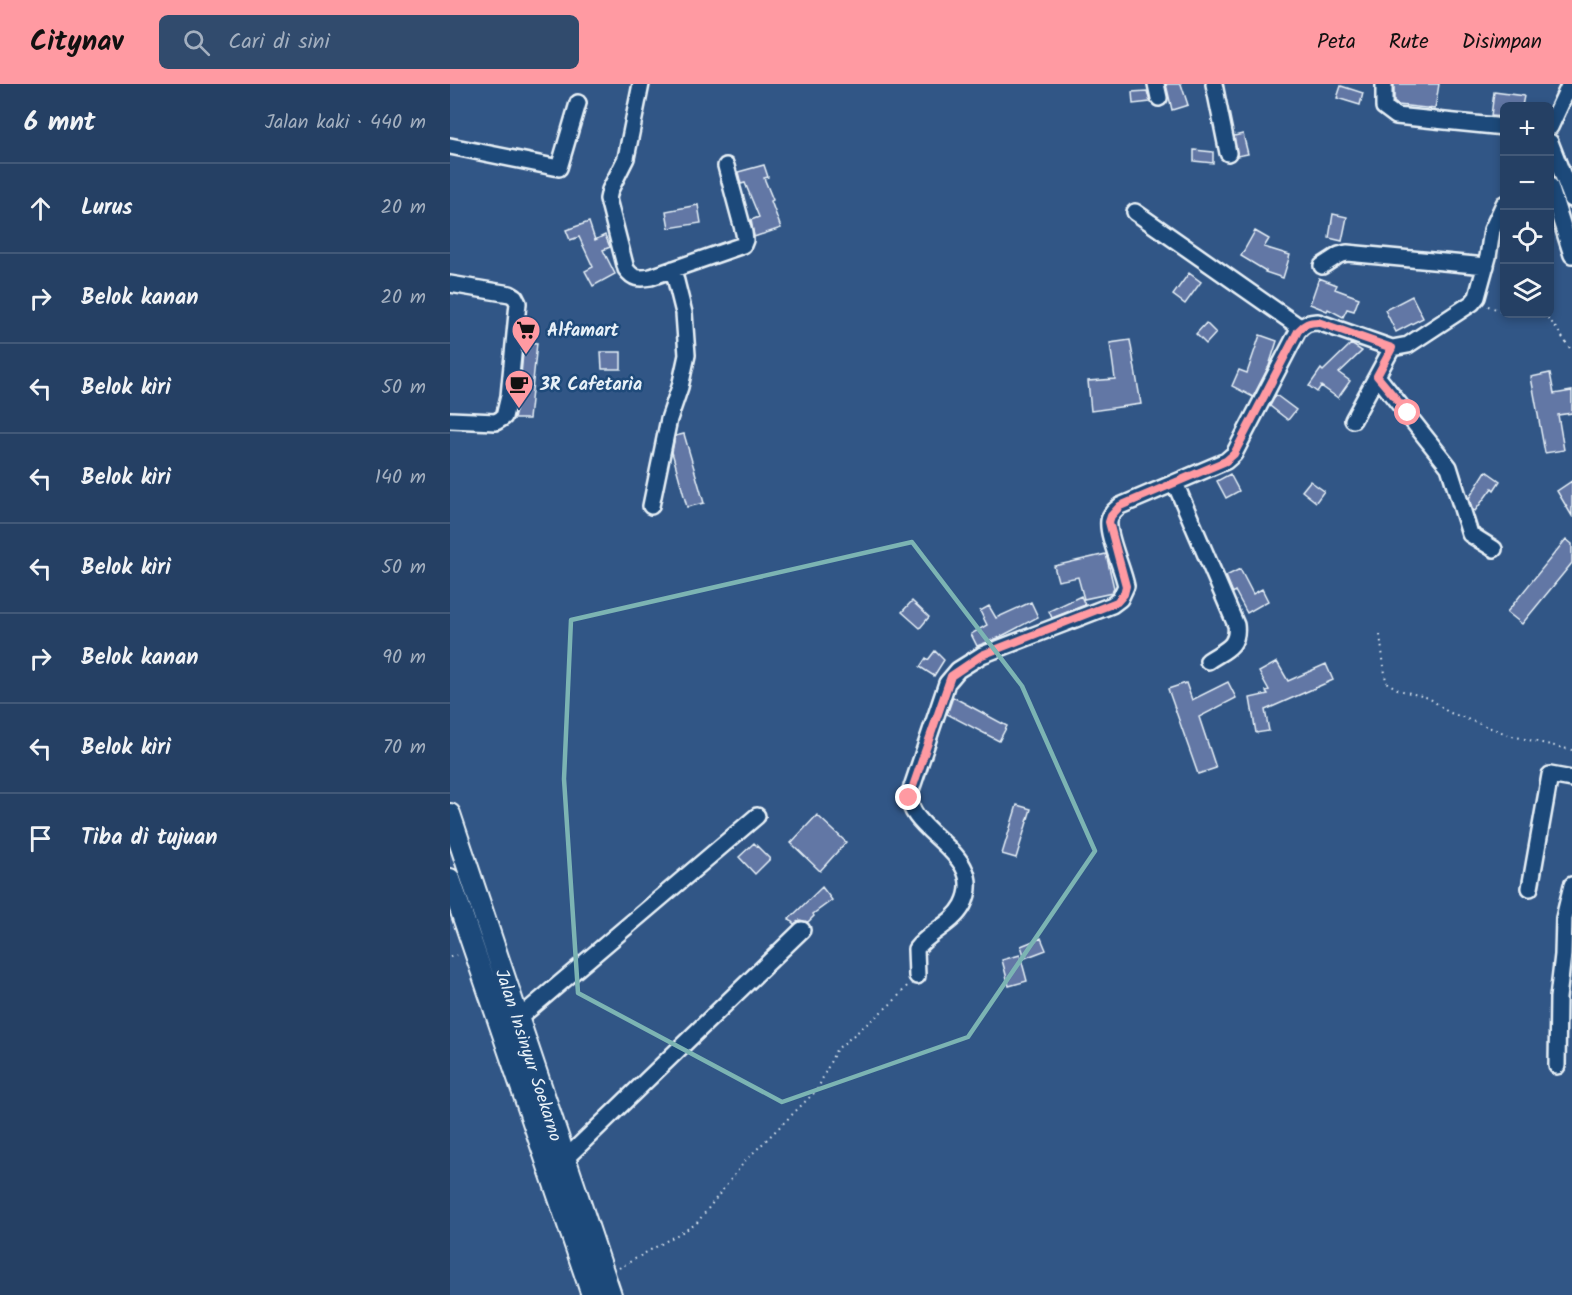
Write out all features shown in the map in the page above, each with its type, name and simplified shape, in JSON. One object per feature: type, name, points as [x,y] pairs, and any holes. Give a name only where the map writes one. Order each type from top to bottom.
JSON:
[{"type":"main road","name":"Jalan Insinyur Soekarno","points":[[450,814],[611,1295]]},
{"type":"main road","name":"Jalan Insinyur Soekarno","points":[[450,879],[592,1295]]},
{"type":"street","points":[[641,84],[626,158],[610,190],[608,200],[629,274],[640,279],[743,244],[744,233],[726,166]]},
{"type":"street","points":[[1214,84],[1228,153]]},
{"type":"street","points":[[1383,84],[1384,107],[1396,116],[1500,127]]},
{"type":"street","points":[[1554,119],[1570,84]]},
{"type":"street","points":[[450,146],[559,168],[578,103]]},
{"type":"street","points":[[1554,153],[1572,200]]},
{"type":"street","points":[[1554,199],[1572,255]]},
{"type":"street","points":[[917,976],[916,949],[957,913],[964,903],[967,891],[967,875],[961,862],[909,805],[910,793],[948,683],[958,670],[982,655],[1117,602],[1124,594],[1126,586],[1110,528],[1111,516],[1120,506],[1226,461],[1234,454],[1301,328],[1311,322],[1318,322],[1392,348],[1408,345],[1472,303],[1477,297],[1486,266],[1492,230],[1501,210]]},
{"type":"street","points":[[1135,212],[1301,328]]},
{"type":"street","points":[[1322,266],[1339,255],[1347,253],[1486,266]]},
{"type":"street","points":[[651,506],[669,419],[680,387],[687,355],[684,313],[674,269]]},
{"type":"street","points":[[450,284],[510,294],[518,303],[509,396],[504,417],[496,423],[450,420]]},
{"type":"street","points":[[1353,420],[1392,348]]},
{"type":"street","points":[[1377,376],[1449,467],[1470,534],[1494,549]]},
{"type":"street","points":[[1175,483],[1236,625],[1237,638],[1234,644],[1208,661]]},
{"type":"street","points":[[1530,888],[1550,775],[1572,779]]},
{"type":"street","points":[[518,1019],[757,816]]},
{"type":"street","points":[[1557,1066],[1558,998],[1564,918],[1572,885]]},
{"type":"street","points":[[564,1160],[802,930]]},
{"type":"path","points":[[1477,297],[1493,309],[1500,311]]},
{"type":"path","points":[[1548,318],[1572,351]]},
{"type":"path","points":[[1380,634],[1386,682],[1399,690],[1429,698],[1448,712],[1512,736],[1572,750]]},
{"type":"path","points":[[603,1276],[696,1224],[746,1160],[817,1090],[836,1050],[893,1002],[917,976]]},
{"type":"highlighted area","points":[[912,542],[1022,686],[1095,851],[968,1037],[782,1102],[578,993],[564,779],[571,620]]},
{"type":"building","points":[[1166,84],[1181,84],[1188,105],[1172,110]]},
{"type":"building","points":[[1394,84],[1439,84],[1435,109],[1398,105],[1394,102]]},
{"type":"building","points":[[1341,86],[1363,93],[1360,105],[1337,98]]},
{"type":"building","points":[[1147,91],[1150,102],[1133,104],[1132,92]]},
{"type":"building","points":[[1494,92],[1524,96],[1523,102],[1500,102],[1500,117],[1491,116]]},
{"type":"building","points":[[1243,134],[1248,154],[1237,156],[1234,136]]},
{"type":"building","points":[[1194,150],[1213,152],[1213,163],[1194,161]]},
{"type":"building","points":[[764,165],[768,177],[764,178],[781,228],[754,237],[751,220],[759,217],[745,183],[741,184],[738,172]]},
{"type":"building","points":[[698,205],[701,223],[669,228],[666,211]]},
{"type":"building","points":[[1333,214],[1347,217],[1342,241],[1329,238]]},
{"type":"building","points":[[589,222],[595,240],[605,235],[610,247],[603,250],[615,274],[593,286],[585,271],[593,267],[579,237],[570,240],[566,230]]},
{"type":"building","points":[[1255,231],[1269,239],[1264,247],[1290,255],[1283,278],[1265,272],[1241,256]]},
{"type":"building","points":[[1189,273],[1201,282],[1185,304],[1173,295]]},
{"type":"building","points":[[1319,278],[1337,285],[1335,289],[1359,298],[1354,311],[1347,309],[1343,317],[1328,309],[1327,311],[1310,304]]},
{"type":"building","points":[[1412,296],[1423,318],[1396,332],[1385,310]]},
{"type":"building","points":[[1206,323],[1216,333],[1206,344],[1196,334]]},
{"type":"building","points":[[1260,335],[1277,341],[1269,366],[1253,397],[1232,386],[1239,370],[1247,373]]},
{"type":"building","points":[[1130,340],[1141,404],[1091,411],[1088,381],[1115,379],[1110,343]]},
{"type":"building","points":[[524,342],[537,343],[529,419],[514,419],[519,397]]},
{"type":"building","points":[[1351,344],[1362,351],[1339,373],[1350,381],[1338,398],[1321,386],[1317,392],[1309,386],[1321,369],[1323,371]]},
{"type":"building","points":[[601,352],[621,352],[621,369],[602,369]]},
{"type":"building","points":[[1550,373],[1554,394],[1572,391],[1572,413],[1558,415],[1564,450],[1545,453],[1531,377]]},
{"type":"building","points":[[1276,395],[1296,410],[1288,420],[1270,406]]},
{"type":"building","points":[[684,434],[704,503],[687,507],[672,452],[675,436]]},
{"type":"building","points":[[1486,471],[1500,481],[1475,511],[1472,509],[1469,498]]},
{"type":"building","points":[[1230,474],[1239,491],[1226,498],[1217,481]]},
{"type":"building","points":[[1310,481],[1324,491],[1316,502],[1302,491]]},
{"type":"building","points":[[1572,481],[1572,516],[1557,491]]},
{"type":"building","points":[[1566,539],[1572,544],[1572,563],[1522,624],[1507,612]]},
{"type":"building","points":[[1106,554],[1114,588],[1112,593],[1084,599],[1078,577],[1058,581],[1054,566]]},
{"type":"building","points":[[1240,569],[1253,594],[1262,589],[1268,601],[1247,613],[1235,591],[1233,593],[1226,576]]},
{"type":"building","points":[[1081,596],[1085,605],[1052,618],[1049,611]]},
{"type":"building","points":[[912,601],[929,617],[920,628],[902,612]]},
{"type":"building","points":[[1031,602],[1038,617],[977,646],[971,634],[987,625],[980,611],[989,606],[996,618]]},
{"type":"building","points":[[935,651],[944,660],[934,676],[920,667]]},
{"type":"building","points":[[1277,662],[1288,681],[1326,664],[1333,680],[1265,710],[1269,731],[1256,733],[1250,698],[1268,694],[1266,691],[1269,690],[1259,672]]},
{"type":"building","points":[[1228,682],[1236,698],[1199,717],[1216,768],[1198,774],[1168,689],[1186,683],[1192,700]]},
{"type":"building","points":[[953,697],[1007,726],[999,741],[947,714]]},
{"type":"building","points":[[1017,805],[1031,809],[1016,858],[1002,854]]},
{"type":"building","points":[[817,815],[846,842],[820,871],[791,843]]},
{"type":"building","points":[[754,843],[770,859],[755,874],[739,857]]},
{"type":"building","points":[[822,887],[832,900],[813,914],[814,916],[808,922],[800,920],[794,924],[789,919]]},
{"type":"building","points":[[1041,938],[1046,950],[1025,958],[1021,946]]},
{"type":"building","points":[[1020,955],[1027,981],[1009,986],[1002,960]]},
{"type":"place","name":"Alfamart","points":[[526,356]]},
{"type":"place","name":"3R Cafetaria","points":[[519,410]]},
{"type":"route","points":[[909,798],[951,676],[982,655],[1117,602],[1124,594],[1126,586],[1109,522],[1114,511],[1120,506],[1226,461],[1234,454],[1298,331],[1304,325],[1318,322],[1392,348],[1377,376],[1408,413]]}]
